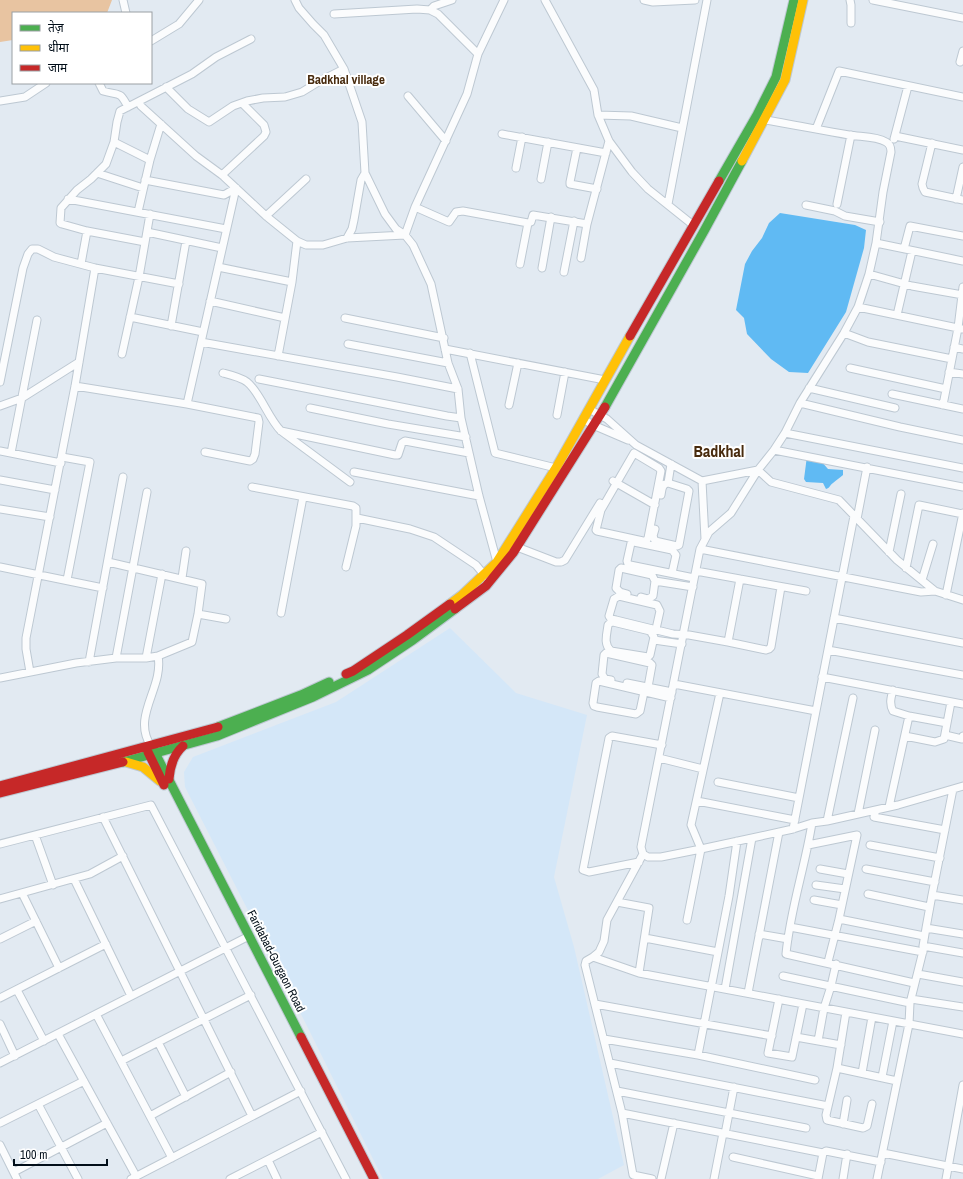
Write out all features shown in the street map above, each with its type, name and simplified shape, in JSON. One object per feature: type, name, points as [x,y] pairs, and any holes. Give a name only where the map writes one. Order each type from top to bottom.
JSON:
[{"type":"street","points":[[123,0],[126,12]]},
{"type":"street","points":[[152,40],[180,24],[199,0]]},
{"type":"street","points":[[295,0],[299,8],[324,35],[344,69],[362,122],[365,173],[386,214],[396,229],[404,235],[413,246],[431,284],[444,338],[448,363],[458,390],[462,418],[479,496],[497,562]]},
{"type":"street","points":[[430,10],[434,6],[452,0]]},
{"type":"street","points":[[404,235],[415,207],[467,94],[478,54],[504,0]]},
{"type":"street","points":[[545,0],[594,90],[598,115],[609,141],[632,172],[648,189],[693,226]]},
{"type":"street","points":[[644,0],[653,2],[695,0]]},
{"type":"street","points":[[668,204],[707,0]]},
{"type":"street","points":[[0,793],[125,762],[150,751],[216,728],[301,695],[352,671],[407,635],[501,569],[517,547],[608,402],[704,231],[760,119],[776,78],[794,0]]},
{"type":"street","points":[[0,786],[150,751],[185,745],[217,736],[313,697],[368,670],[413,640],[486,586],[487,578],[556,468],[693,226],[785,80],[803,0]]},
{"type":"street","points":[[850,0],[852,5],[851,23]]},
{"type":"street","points":[[873,0],[963,18]]},
{"type":"street","points":[[334,14],[417,9],[430,10],[438,14],[478,54]]},
{"type":"street","points":[[145,242],[87,231],[60,223],[60,208],[76,190],[106,164],[114,142],[120,111],[192,74],[216,57],[251,39]]},
{"type":"street","points":[[960,62],[963,51]]},
{"type":"street","points":[[166,88],[188,109],[207,122],[211,122],[233,106],[263,98],[285,97],[302,92],[344,69]]},
{"type":"street","points":[[816,129],[839,71],[963,97]]},
{"type":"street","points":[[0,101],[25,97],[44,84]]},
{"type":"street","points":[[100,84],[103,91],[115,93],[121,96],[128,107]]},
{"type":"street","points":[[889,144],[895,136],[908,86]]},
{"type":"street","points":[[408,96],[446,141]]},
{"type":"street","points":[[139,102],[141,106],[196,156],[222,175],[266,216],[297,241],[306,245],[324,245],[347,238],[404,235]]},
{"type":"street","points":[[222,175],[264,136],[266,132],[264,125],[242,103]]},
{"type":"street","points":[[598,115],[631,116],[682,128]]},
{"type":"street","points":[[652,1179],[633,1175],[617,1091],[585,965],[586,961],[594,957],[599,952],[604,941],[607,920],[643,854],[641,847],[700,549],[709,532],[731,513],[758,470],[774,450],[800,403],[844,333],[858,307],[869,274],[876,243],[883,192],[892,148],[886,141],[879,139],[851,136],[760,119]]},
{"type":"street","points":[[138,212],[150,160],[161,124]]},
{"type":"street","points":[[502,134],[606,153]]},
{"type":"street","points":[[837,204],[851,136]]},
{"type":"street","points":[[895,136],[963,150]]},
{"type":"street","points":[[516,168],[522,137]]},
{"type":"street","points":[[581,258],[587,224],[609,141]]},
{"type":"street","points":[[114,142],[150,160]]},
{"type":"street","points":[[541,179],[548,142]]},
{"type":"street","points":[[932,143],[922,184],[922,188],[925,192],[960,199],[963,167]]},
{"type":"street","points":[[577,148],[570,184],[597,189]]},
{"type":"street","points":[[97,173],[143,188]]},
{"type":"street","points":[[347,238],[352,229],[361,180],[365,173]]},
{"type":"street","points":[[266,216],[306,179]]},
{"type":"street","points":[[145,180],[224,196],[236,188]]},
{"type":"street","points":[[187,404],[236,188]]},
{"type":"street","points":[[68,199],[226,229]]},
{"type":"street","points":[[806,205],[835,211],[845,216],[880,222]]},
{"type":"street","points":[[415,207],[449,222],[456,212],[463,211],[528,222]]},
{"type":"street","points":[[122,354],[139,277],[150,214]]},
{"type":"street","points":[[520,264],[528,222],[531,222],[533,215],[587,224]]},
{"type":"street","points":[[542,268],[552,217]]},
{"type":"street","points":[[564,272],[574,221]]},
{"type":"street","points":[[904,249],[910,226],[963,236]]},
{"type":"street","points":[[81,264],[87,231]]},
{"type":"street","points":[[147,232],[222,248]]},
{"type":"street","points":[[171,326],[186,241]]},
{"type":"street","points":[[278,356],[292,282],[297,241]]},
{"type":"street","points":[[876,243],[963,261]]},
{"type":"street","points":[[0,382],[2,363],[23,268],[28,254],[32,249],[38,249],[54,257],[94,268],[179,284]]},
{"type":"street","points":[[897,315],[912,251]]},
{"type":"street","points":[[218,266],[292,282]]},
{"type":"street","points":[[30,672],[26,649],[26,638],[75,386],[94,268]]},
{"type":"street","points":[[869,274],[904,284],[962,295]]},
{"type":"street","points":[[943,405],[954,347],[960,328],[963,287]]},
{"type":"street","points":[[210,301],[285,318]]},
{"type":"street","points":[[858,307],[960,328]]},
{"type":"street","points":[[130,317],[203,332]]},
{"type":"street","points":[[345,318],[444,338]]},
{"type":"street","points":[[11,453],[37,320]]},
{"type":"street","points":[[844,333],[868,342],[952,359]]},
{"type":"street","points":[[201,342],[398,377],[458,390]]},
{"type":"street","points":[[348,344],[448,363]]},
{"type":"street","points":[[954,347],[963,349]]},
{"type":"street","points":[[445,349],[605,380]]},
{"type":"street","points":[[470,353],[496,453],[556,468]]},
{"type":"street","points":[[0,406],[22,398],[79,362]]},
{"type":"street","points":[[509,405],[518,363]]},
{"type":"street","points":[[850,368],[946,389]]},
{"type":"street","points":[[557,415],[565,372]]},
{"type":"street","points":[[949,372],[963,374]]},
{"type":"street","points":[[223,373],[236,376],[252,387],[275,425],[281,431],[350,482]]},
{"type":"street","points":[[259,379],[439,415],[462,418]]},
{"type":"street","points":[[75,386],[187,404],[258,418],[259,422],[255,454],[253,459],[250,461],[205,452]]},
{"type":"street","points":[[809,388],[895,408]]},
{"type":"street","points":[[892,394],[963,409]]},
{"type":"street","points":[[800,403],[963,440]]},
{"type":"street","points":[[310,408],[466,437]]},
{"type":"street","points":[[589,409],[616,427],[630,441]]},
{"type":"street","points":[[584,419],[593,425],[630,441],[702,481],[758,470]]},
{"type":"street","points":[[281,431],[395,455],[398,454],[402,443],[406,441],[469,453]]},
{"type":"street","points":[[785,432],[963,468]]},
{"type":"street","points":[[517,547],[556,562],[566,560],[636,445]]},
{"type":"street","points":[[774,450],[963,487]]},
{"type":"street","points":[[0,451],[61,460],[90,462],[67,580]]},
{"type":"street","points":[[633,454],[637,454],[661,470],[655,505],[648,538],[646,541],[597,531],[596,528],[601,510],[614,482],[633,454]]},
{"type":"street","points":[[668,483],[689,491],[680,542],[677,546],[655,541],[653,536],[663,486],[668,483],[671,464]]},
{"type":"street","points":[[793,828],[842,576],[867,467]]},
{"type":"street","points":[[758,470],[772,482],[838,500],[906,568],[935,591],[963,600]]},
{"type":"street","points":[[354,472],[479,496]]},
{"type":"street","points":[[89,662],[123,477]]},
{"type":"street","points":[[0,480],[55,490]]},
{"type":"street","points":[[702,481],[705,539]]},
{"type":"street","points":[[614,482],[655,505]]},
{"type":"street","points":[[252,487],[353,506],[356,508],[357,518],[346,567]]},
{"type":"street","points":[[116,658],[147,492]]},
{"type":"street","points":[[889,552],[901,494]]},
{"type":"street","points":[[281,613],[303,497]]},
{"type":"street","points":[[906,568],[920,505],[963,513],[946,595]]},
{"type":"street","points":[[0,509],[50,517]]},
{"type":"street","points":[[357,518],[410,529],[434,537],[476,565],[487,578]]},
{"type":"street","points":[[672,573],[676,555],[672,550],[631,542],[627,561],[628,564],[672,573],[740,579],[806,591]]},
{"type":"street","points":[[922,580],[933,544]]},
{"type":"street","points":[[700,549],[921,592],[935,591]]},
{"type":"street","points":[[182,578],[186,551]]},
{"type":"street","points":[[0,678],[116,658],[146,658],[158,656],[192,642],[202,584],[182,578],[108,562]]},
{"type":"street","points":[[0,567],[103,588]]},
{"type":"street","points":[[620,568],[652,575],[655,581],[653,596],[648,599],[623,593],[616,588],[620,568]]},
{"type":"street","points":[[146,658],[162,574]]},
{"type":"street","points":[[728,642],[740,579]]},
{"type":"street","points":[[655,581],[693,587]]},
{"type":"street","points":[[656,629],[660,611],[657,605],[619,596],[614,598],[609,616],[611,619],[673,634],[684,634],[766,650],[769,649],[771,646],[781,587]]},
{"type":"street","points":[[198,614],[226,619]]},
{"type":"street","points":[[834,618],[963,643]]},
{"type":"street","points":[[613,622],[650,631],[653,633],[654,640],[648,657],[611,650],[607,647],[606,643],[608,625],[613,622]]},
{"type":"street","points":[[654,640],[682,644]]},
{"type":"street","points":[[828,650],[963,675]]},
{"type":"street","points":[[646,689],[597,681],[593,703],[594,706],[636,714],[640,712],[646,689],[652,669],[652,665],[650,663],[606,653],[604,655],[602,671],[605,679],[646,689],[671,695]]},
{"type":"street","points":[[150,751],[144,726],[148,706],[159,671],[158,656]]},
{"type":"street","points":[[822,677],[963,704]]},
{"type":"street","points":[[674,684],[816,710]]},
{"type":"street","points":[[893,690],[890,702],[892,711],[909,716],[947,723]]},
{"type":"street","points":[[687,920],[701,849],[691,825],[720,693]]},
{"type":"street","points":[[827,821],[853,698]]},
{"type":"street","points":[[906,736],[935,742],[944,739],[951,702]]},
{"type":"street","points":[[890,807],[909,716]]},
{"type":"street","points":[[858,814],[875,730]]},
{"type":"street","points":[[945,735],[962,739],[963,736]]},
{"type":"street","points":[[639,862],[589,872],[583,870],[609,738],[612,736],[662,744]]},
{"type":"street","points":[[125,762],[143,767],[166,782],[170,766],[175,755],[185,745]]},
{"type":"street","name":"Faridabad-Gurgaon Road","points":[[150,751],[368,1179]]},
{"type":"street","points":[[659,758],[704,768]]},
{"type":"street","points":[[718,782],[799,798]]},
{"type":"street","points":[[643,854],[648,856],[661,856],[701,849],[779,832],[812,823],[890,807],[963,786]]},
{"type":"street","points":[[877,1179],[909,1024],[910,1001],[914,983],[918,974],[929,907],[954,789]]},
{"type":"street","points":[[696,801],[795,820]]},
{"type":"street","points":[[0,844],[151,805],[346,1179]]},
{"type":"street","points":[[876,810],[874,817],[945,830]]},
{"type":"street","points":[[103,817],[252,1116]]},
{"type":"street","points":[[812,823],[790,927],[786,954],[828,962],[914,983]]},
{"type":"street","points":[[748,993],[779,832]]},
{"type":"street","points":[[35,835],[52,885]]},
{"type":"street","points":[[808,844],[857,835],[828,962]]},
{"type":"street","points":[[725,989],[752,838]]},
{"type":"street","points":[[698,1055],[729,896],[737,841]]},
{"type":"street","points":[[870,844],[940,858]]},
{"type":"street","points":[[0,899],[90,874],[123,856]]},
{"type":"street","points":[[820,869],[848,874]]},
{"type":"street","points":[[866,869],[935,882]]},
{"type":"street","points":[[74,879],[131,996]]},
{"type":"street","points":[[816,885],[845,889]]},
{"type":"street","points":[[22,893],[59,968]]},
{"type":"street","points":[[868,894],[929,907]]},
{"type":"street","points":[[932,895],[963,900]]},
{"type":"street","points":[[814,900],[842,906]]},
{"type":"street","points":[[617,902],[649,908],[639,972]]},
{"type":"street","points":[[839,918],[924,936]]},
{"type":"street","points":[[0,939],[36,921]]},
{"type":"street","points":[[790,927],[923,949],[963,953]]},
{"type":"street","points":[[926,928],[963,934]]},
{"type":"street","points":[[759,934],[788,939]]},
{"type":"street","points":[[0,1064],[246,937]]},
{"type":"street","name":"Faridabad-Gurgaon Road","points":[[246,937],[374,1179]]},
{"type":"street","points":[[645,938],[718,952]]},
{"type":"street","points":[[0,998],[106,944]]},
{"type":"street","points":[[594,957],[639,972],[963,1034]]},
{"type":"street","points":[[818,1041],[824,1008],[836,964]]},
{"type":"street","points":[[918,974],[963,982]]},
{"type":"street","points":[[782,976],[910,1001],[963,1007]]},
{"type":"street","points":[[17,990],[44,1041]]},
{"type":"street","points":[[121,1061],[251,995]]},
{"type":"street","points":[[779,999],[768,1053],[792,1057],[803,1004]]},
{"type":"street","points":[[595,1004],[772,1036]]},
{"type":"street","points":[[846,1012],[842,1045],[826,1115],[827,1120],[863,1128],[866,1126],[872,1104]]},
{"type":"street","points":[[96,1014],[172,1158]]},
{"type":"street","points":[[862,1073],[872,1017]]},
{"type":"street","points":[[882,1077],[893,1021]]},
{"type":"street","points":[[0,1024],[15,1056]]},
{"type":"street","points":[[58,1034],[107,1123],[133,1178],[301,1091]]},
{"type":"street","points":[[796,1037],[842,1045]]},
{"type":"street","points":[[604,1039],[698,1055],[815,1080]]},
{"type":"street","points":[[158,1042],[186,1097]]},
{"type":"street","points":[[610,1063],[828,1106]]},
{"type":"street","points":[[837,1068],[897,1081]]},
{"type":"street","points":[[150,1116],[231,1072]]},
{"type":"street","points":[[0,1123],[84,1081]]},
{"type":"street","points":[[946,1179],[963,1085]]},
{"type":"street","points":[[715,1179],[734,1087]]},
{"type":"street","points":[[617,1091],[806,1128]]},
{"type":"street","points":[[843,1124],[848,1100]]},
{"type":"street","points":[[38,1104],[78,1179]]},
{"type":"street","points":[[622,1113],[823,1153],[826,1151],[847,1154],[881,1162]]},
{"type":"street","points":[[14,1172],[107,1123]]},
{"type":"street","points":[[661,1179],[674,1123]]},
{"type":"street","points":[[230,1179],[322,1132]]},
{"type":"street","points":[[0,1145],[18,1179]]},
{"type":"street","points":[[733,1157],[818,1177],[823,1153]]},
{"type":"street","points":[[883,1153],[963,1169]]},
{"type":"street","points":[[843,1179],[847,1154]]},
{"type":"street","points":[[268,1160],[277,1179]]},
{"type":"shaded area","points":[[0,0],[112,0],[107,12],[12,12],[12,40],[0,42]]},
{"type":"shaded area","points":[[450,628],[516,693],[587,715],[554,877],[574,947],[624,1165],[598,1179],[383,1179],[185,787],[184,772],[193,757],[336,702]]},
{"type":"water","points":[[780,213],[855,225],[866,230],[864,248],[846,312],[808,373],[789,372],[771,359],[747,334],[744,318],[736,310],[745,264],[752,251],[762,238],[769,223]]},
{"type":"water","points":[[807,456],[821,461],[828,469],[843,470],[843,475],[826,489],[823,483],[806,482],[804,479]]},
{"type":"traffic: fast","points":[[719,181],[757,115],[776,77],[794,0]]},
{"type":"traffic: fast","points":[[605,407],[742,161]]},
{"type":"traffic: fast","points":[[123,762],[217,736],[313,697],[368,670],[413,640],[455,609]]},
{"type":"traffic: fast","points":[[218,727],[301,695],[329,682]]},
{"type":"traffic: fast","points":[[153,749],[301,1037]]},
{"type":"traffic: slow","points":[[742,161],[785,80],[803,0]]},
{"type":"traffic: slow","points":[[450,604],[462,595],[497,562],[556,468],[630,336]]},
{"type":"traffic: slow","points":[[126,762],[143,767],[160,781]]},
{"type":"traffic: jam","points":[[630,336],[719,181]]},
{"type":"traffic: jam","points":[[455,609],[486,586],[513,553],[605,407]]},
{"type":"traffic: jam","points":[[346,674],[353,671],[407,635],[450,604]]},
{"type":"traffic: jam","points":[[0,786],[218,727]]},
{"type":"traffic: jam","points":[[169,779],[173,761],[183,746]]},
{"type":"traffic: jam","points":[[148,752],[164,785]]},
{"type":"traffic: jam","points":[[0,793],[123,762]]},
{"type":"traffic: jam","points":[[301,1037],[374,1179]]},
{"type":"district","name":"Badkhal village","points":[[346,79]]},
{"type":"district","name":"Badkhal","points":[[719,451]]}]
